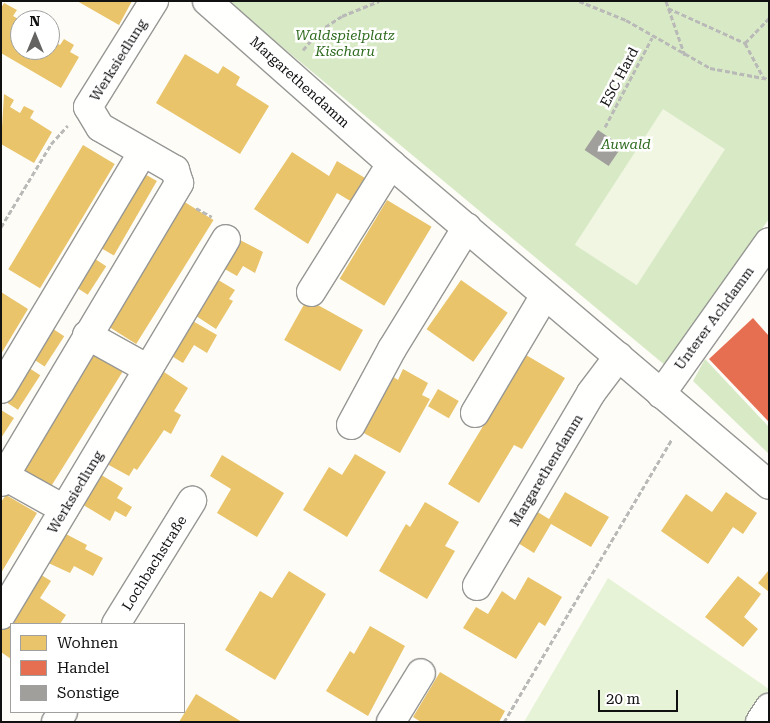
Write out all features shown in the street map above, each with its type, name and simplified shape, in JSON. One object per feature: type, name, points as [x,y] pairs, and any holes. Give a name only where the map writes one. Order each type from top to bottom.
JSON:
[{"type":"street","name":"Werksiedlung","points":[[2,477],[179,183],[175,170],[100,128],[88,107],[154,1]]},
{"type":"street","name":"Margarethendamm","points":[[207,1],[285,68],[391,164],[769,484]]},
{"type":"street","points":[[1,389],[143,152]]},
{"type":"street","points":[[311,292],[391,164]]},
{"type":"street","points":[[351,425],[392,349],[467,227]]},
{"type":"street","name":"Werksiedlung","points":[[1,615],[226,239]]},
{"type":"street","name":"Unterer Achdamm","points":[[661,394],[769,242]]},
{"type":"street","points":[[475,414],[545,295]]},
{"type":"street","points":[[87,335],[148,369]]},
{"type":"street","name":"Margarethendamm","points":[[477,586],[591,393],[619,356]]},
{"type":"street","points":[[2,477],[64,509]]},
{"type":"street","name":"Lochbachstraße","points":[[117,623],[192,501]]},
{"type":"street","points":[[391,722],[421,673]]},
{"type":"street","points":[[760,722],[769,708]]},
{"type":"path","points":[[285,68],[319,31],[373,1]]},
{"type":"path","points":[[368,4],[378,1]]},
{"type":"path","points":[[578,1],[626,20],[652,38],[710,68],[767,79]]},
{"type":"path","points":[[666,1],[685,56]]},
{"type":"path","points":[[668,8],[745,43],[767,79]]},
{"type":"path","points":[[745,43],[769,18]]},
{"type":"path","name":"ESC Hard","points":[[605,127],[652,38]]},
{"type":"path","points":[[1,227],[51,144],[88,107]]},
{"type":"path","points":[[173,194],[224,224],[226,239]]},
{"type":"path","points":[[504,722],[673,437]]},
{"type":"green space","name":"Auwald","points":[[227,1],[769,1],[769,219],[666,366]]},
{"type":"green space","points":[[663,109],[725,149],[637,285],[575,245]]},
{"type":"green space","points":[[705,359],[769,427],[769,454],[693,381]]},
{"type":"green space","points":[[608,578],[769,689],[750,722],[524,722]]},
{"type":"building: Wohnen","points":[[77,1],[132,1],[119,25]]},
{"type":"building: Wohnen","points":[[4,3],[17,10],[10,10],[10,58],[1,53],[1,8]]},
{"type":"building: Wohnen","points":[[64,39],[74,45],[70,52],[79,57],[61,88],[13,60],[60,60],[60,45]]},
{"type":"building: Wohnen","points":[[185,54],[218,74],[223,66],[240,77],[236,85],[269,106],[240,154],[156,103]]},
{"type":"building: Wohnen","points":[[4,94],[14,100],[10,107],[20,113],[24,106],[34,111],[30,118],[52,132],[34,163],[1,144]]},
{"type":"building: Wohnen","points":[[83,145],[115,164],[40,288],[8,269]]},
{"type":"building: Wohnen","points":[[292,152],[329,176],[337,161],[365,178],[352,202],[337,193],[308,244],[254,209]]},
{"type":"building: Wohnen","points":[[143,173],[157,181],[114,255],[100,247]]},
{"type":"building: Wohnen","points":[[387,200],[432,227],[384,306],[340,279]]},
{"type":"building: Wohnen","points":[[183,201],[214,220],[136,344],[106,325]]},
{"type":"building: Wohnen","points":[[238,239],[263,252],[255,273],[243,266],[237,276],[223,268]]},
{"type":"building: Wohnen","points":[[92,257],[106,266],[88,295],[73,286]]},
{"type":"building: Wohnen","points":[[215,278],[235,290],[229,299],[233,301],[216,329],[193,314]]},
{"type":"building: Wohnen","points":[[461,280],[508,313],[473,362],[427,329]]},
{"type":"building: Wohnen","points":[[1,292],[28,309],[1,354]]},
{"type":"building: Wohnen","points":[[307,299],[363,330],[340,371],[284,340]]},
{"type":"building: Wohnen","points":[[191,320],[217,335],[207,353],[194,345],[183,363],[170,355]]},
{"type":"building: Wohnen","points":[[50,327],[64,336],[45,366],[30,357]]},
{"type":"building: Wohnen","points":[[95,348],[126,367],[48,491],[18,472]]},
{"type":"building: Wohnen","points":[[526,355],[565,378],[522,449],[514,445],[479,503],[448,484]]},
{"type":"building: Wohnen","points":[[26,366],[40,375],[18,410],[4,400]]},
{"type":"building: Wohnen","points":[[403,369],[428,383],[422,395],[430,399],[400,453],[362,432],[392,376],[398,380]]},
{"type":"building: Wohnen","points":[[161,370],[188,388],[174,411],[181,415],[171,434],[164,430],[137,470],[134,468],[129,476],[107,464]]},
{"type":"building: Wohnen","points":[[438,389],[459,401],[449,418],[428,406]]},
{"type":"building: Wohnen","points":[[1,410],[14,418],[1,438]]},
{"type":"building: Wohnen","points":[[355,454],[386,472],[347,537],[303,510],[329,467],[342,475]]},
{"type":"building: Wohnen","points":[[222,455],[284,493],[257,537],[217,513],[231,489],[210,476]]},
{"type":"building: Wohnen","points":[[98,473],[123,488],[117,498],[132,507],[126,517],[115,511],[110,521],[80,503]]},
{"type":"building: Wohnen","points":[[565,492],[609,517],[591,547],[551,524],[534,553],[518,543],[536,511],[549,519]]},
{"type":"building: Wohnen","points":[[726,492],[757,513],[743,534],[733,527],[708,564],[661,531],[686,494],[712,512]]},
{"type":"building: Wohnen","points":[[6,495],[37,513],[1,573],[1,502]]},
{"type":"building: Wohnen","points":[[425,502],[459,522],[445,546],[455,551],[427,599],[379,571],[406,524],[410,527]]},
{"type":"building: Wohnen","points":[[60,531],[87,545],[85,549],[103,558],[93,576],[74,566],[70,573],[44,561]]},
{"type":"building: Wohnen","points":[[769,570],[769,592],[758,583]]},
{"type":"building: Wohnen","points":[[289,571],[326,594],[275,680],[225,650],[260,591],[272,598]]},
{"type":"building: Wohnen","points":[[38,573],[51,581],[40,598],[66,615],[61,623],[10,623],[10,658],[1,652],[1,632]]},
{"type":"building: Wohnen","points":[[738,576],[761,594],[744,617],[758,629],[743,647],[705,617]]},
{"type":"building: Wohnen","points":[[528,577],[562,597],[545,626],[539,622],[516,659],[463,628],[476,607],[488,614],[502,591],[515,600]]},
{"type":"building: Wohnen","points":[[370,626],[405,646],[368,716],[326,691],[350,651],[354,654]]},
{"type":"building: Wohnen","points":[[440,672],[505,711],[499,722],[421,722],[413,717]]},
{"type":"building: Wohnen","points":[[196,694],[242,722],[179,722]]},
{"type":"building: Handel","points":[[753,318],[769,336],[769,422],[709,359]]},
{"type":"building: Sonstige","points":[[598,130],[622,146],[609,166],[585,150]]},
{"type":"park label","name":"Waldspielplatz Kischaru","points":[[345,43]]}]
